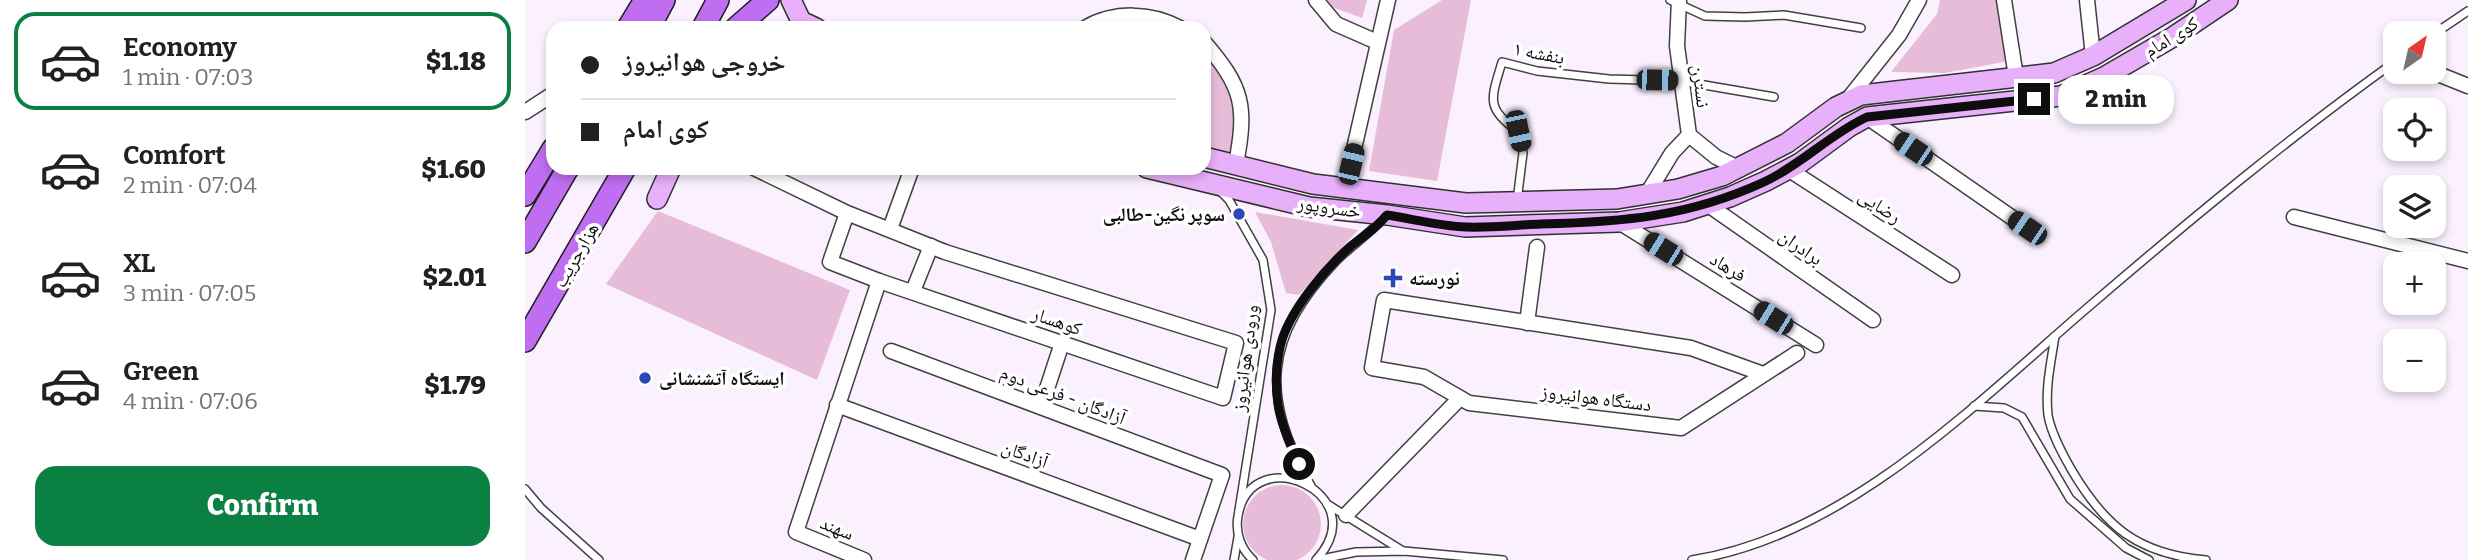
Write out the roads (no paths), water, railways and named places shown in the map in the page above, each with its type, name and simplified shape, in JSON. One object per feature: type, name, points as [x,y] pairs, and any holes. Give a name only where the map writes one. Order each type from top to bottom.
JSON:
[{"type":"main road","points":[[632,21],[645,0]]},
{"type":"main road","points":[[653,21],[664,0]]},
{"type":"main road","points":[[707,21],[718,0]]},
{"type":"main road","points":[[747,21],[768,0]]},
{"type":"main road","points":[[525,195],[546,160]]},
{"type":"main road","points":[[525,242],[564,175]]},
{"type":"main road","name":"هزارجریب","points":[[525,341],[621,175]]},
{"type":"street","points":[[626,21],[645,0]]},
{"type":"street","points":[[791,0],[801,21]]},
{"type":"street","points":[[1315,0],[1336,24],[1377,42]]},
{"type":"street","points":[[1345,188],[1388,0]]},
{"type":"street","points":[[1919,0],[1859,96],[1872,117],[2027,228]]},
{"type":"street","points":[[2004,0],[2016,77]]},
{"type":"street","points":[[2087,0],[2093,56]]},
{"type":"street","name":"کوی امام","points":[[1872,117],[2061,96],[2104,77],[2173,37],[2228,0]]},
{"type":"street","name":"کوی امام","points":[[1859,96],[2054,73],[2093,56],[2182,1]]},
{"type":"street","name":"نسترن","points":[[1676,2],[1677,46],[1689,135]]},
{"type":"street","points":[[1100,21],[1132,14],[1165,21]]},
{"type":"street","points":[[1211,50],[1225,66],[1239,95],[1243,127],[1236,164]]},
{"type":"street","points":[[2447,78],[2468,86]]},
{"type":"street","name":"خسروپور","points":[[1211,159],[1313,184],[1466,204],[1606,199],[1678,189],[1738,169],[1787,143],[1859,96]]},
{"type":"street","points":[[525,112],[546,98]]},
{"type":"street","name":"خسروپور","points":[[1177,175],[1309,207],[1465,227],[1613,222],[1683,212],[1730,197],[1788,169],[1849,127],[1872,117]]},
{"type":"street","points":[[1647,194],[1672,153],[1689,135],[1716,157],[1738,169]]},
{"type":"street","name":"رضایی","points":[[1788,169],[1952,275]]},
{"type":"street","points":[[657,198],[668,175]]},
{"type":"street","points":[[768,175],[847,214],[930,246],[913,291]]},
{"type":"street","points":[[890,229],[909,175]]},
{"type":"street","points":[[1387,215],[1389,194]]},
{"type":"street","points":[[1606,199],[1613,222]]},
{"type":"street","name":"برادران","points":[[1707,204],[1873,320]]},
{"type":"street","name":"کوهسار","points":[[847,214],[830,262],[1223,398],[1236,343],[930,246]]},
{"type":"street","points":[[2294,217],[2468,261]]},
{"type":"street","name":"فرهاد","points":[[1613,222],[1817,345]]},
{"type":"street","points":[[1527,323],[1537,247]]},
{"type":"street","points":[[837,405],[879,281]]},
{"type":"street","name":"دستگاه هوانیروز","points":[[1763,374],[1691,348],[1384,300],[1372,368],[1424,377],[1469,403],[1681,428],[1797,353]]},
{"type":"street","points":[[1041,407],[1062,343]]},
{"type":"street","name":"آزادگان - فرعی دوم","points":[[891,351],[1222,475],[1200,539]]},
{"type":"street","points":[[1719,358],[1734,375],[1734,384],[1722,401]]},
{"type":"street","points":[[1346,516],[1460,398]]},
{"type":"street","name":"سهند","points":[[837,405],[796,532],[864,560]]},
{"type":"street","name":"آزادگان","points":[[837,405],[1200,539]]},
{"type":"street","points":[[1193,560],[1200,539]]},
{"type":"lane","points":[[1676,2],[1705,16],[1745,18],[1784,15],[1861,28]]},
{"type":"lane","points":[[2447,25],[2468,11]]},
{"type":"lane","name":"بنفشه ۱","points":[[1517,202],[1523,153],[1518,131],[1500,119],[1492,99],[1501,62],[1537,71],[1597,78],[1681,81]]},
{"type":"lane","points":[[1692,560],[1727,554],[1820,515],[1893,470],[2318,117],[2383,70]]},
{"type":"lane","points":[[1681,81],[1774,97]]},
{"type":"lane","name":"ورودی هوانیروز","points":[[1212,183],[1229,200],[1263,260],[1271,310],[1237,523],[1238,537],[1234,560]]},
{"type":"lane","points":[[1387,215],[1371,233],[1352,245],[1296,311],[1282,340],[1277,369],[1278,404],[1287,435],[1311,486],[1326,503],[1404,551]]},
{"type":"lane","points":[[2055,336],[2047,387],[2049,418],[2063,454],[2087,495],[2125,533],[2146,546],[2175,557],[2206,560]]},
{"type":"lane","points":[[1973,406],[2004,408],[2022,417],[2070,499],[2126,548],[2149,560]]},
{"type":"lane","points":[[1239,510],[1250,491],[1269,480],[1290,478],[1311,486]]},
{"type":"lane","points":[[525,489],[541,508],[599,560]]},
{"type":"lane","points":[[1316,560],[1327,546],[1331,529],[1326,503]]},
{"type":"lane","points":[[1238,537],[1242,547],[1253,560]]},
{"type":"lane","points":[[1316,560],[1356,552],[1404,551],[1503,560]]},
{"type":"place","name":"سوپر نگین-طالبی","points":[[1239,214]]},
{"type":"place","name":"نورسته","points":[[1393,278]]},
{"type":"place","name":"ایستگاه آتشنشانی","points":[[645,378]]}]
